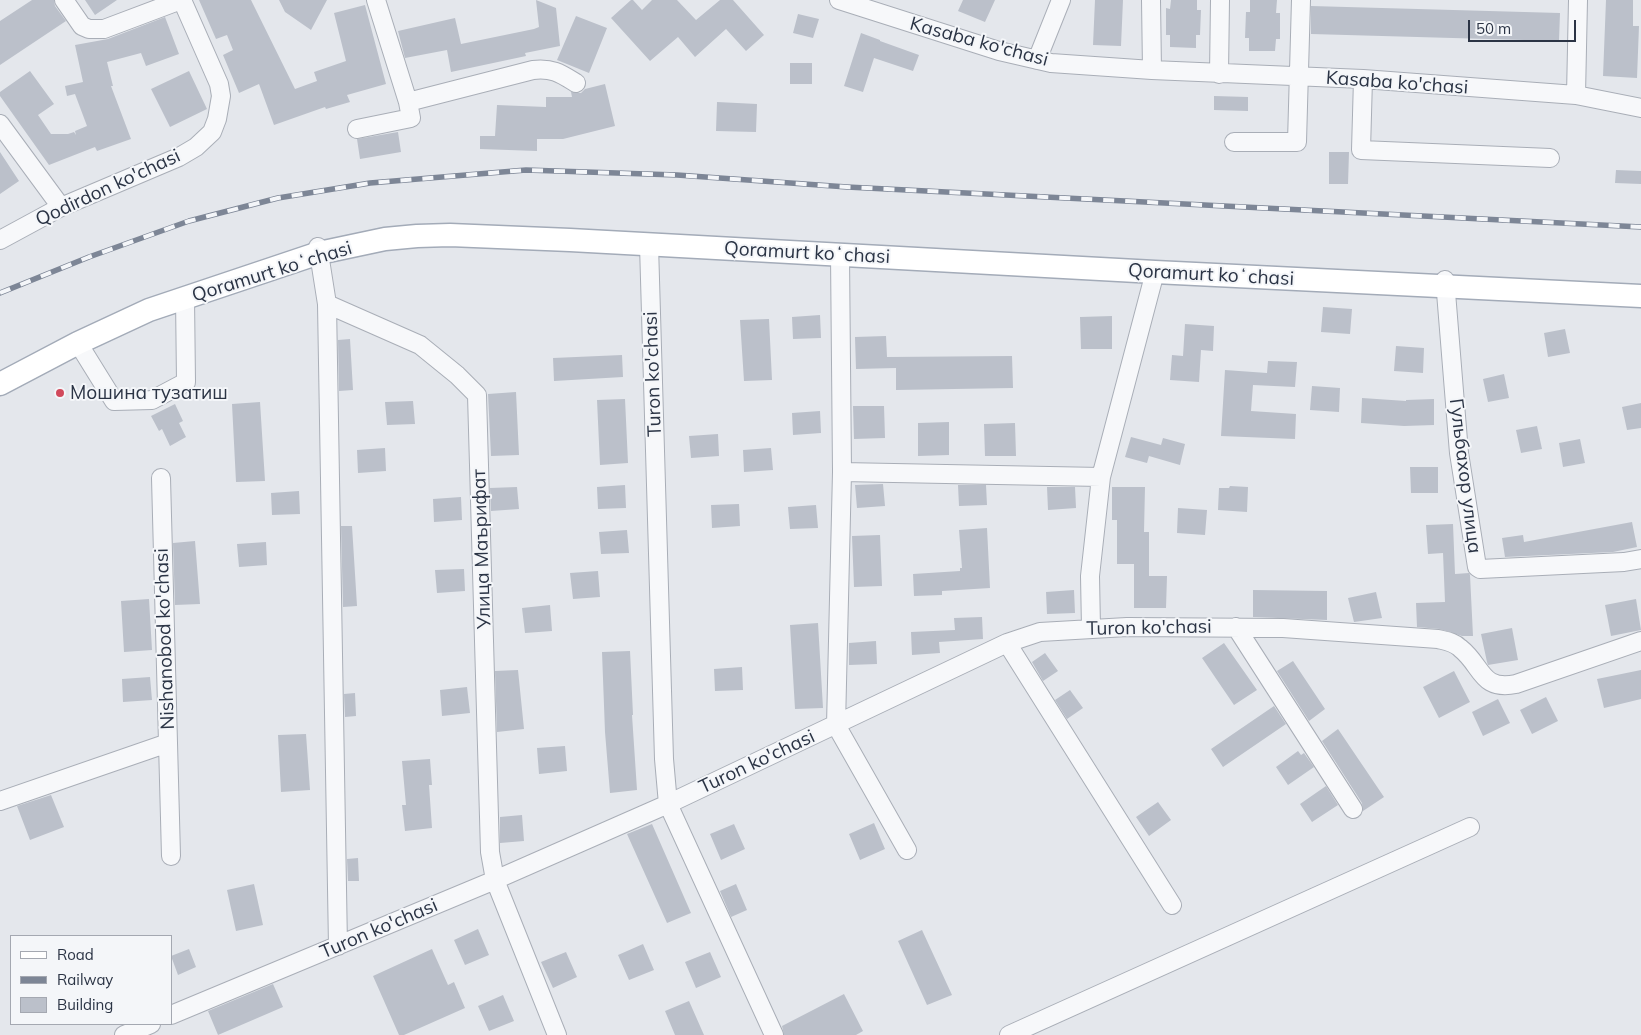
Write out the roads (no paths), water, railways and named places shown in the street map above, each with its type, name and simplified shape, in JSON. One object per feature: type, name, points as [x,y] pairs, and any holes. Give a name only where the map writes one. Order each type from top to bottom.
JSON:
[{"type":"main road","name":"Qoramurt koʻchasi","points":[[0,376],[74,337],[149,303],[318,250],[384,233],[451,228],[575,233],[1641,296]]},
{"type":"main road","name":"Qoramurt koʻchasi","points":[[0,384],[78,343],[149,310],[318,250],[385,239],[450,235],[1155,272],[1641,288]]},
{"type":"street","points":[[64,0],[82,26],[89,29],[104,29],[182,0]]},
{"type":"street","name":"Qodirdon ko'chasi","points":[[0,240],[61,207],[179,157],[196,147],[212,132],[220,108],[219,84],[182,0]]},
{"type":"street","points":[[357,129],[411,118],[408,102],[376,0]]},
{"type":"street","name":"Kasaba ko'chasi","points":[[841,0],[973,44],[1037,60],[1152,70],[1363,79],[1576,95],[1641,108]]},
{"type":"street","points":[[1037,60],[1062,0]]},
{"type":"street","points":[[1151,0],[1152,70]]},
{"type":"street","points":[[1219,74],[1220,0]]},
{"type":"street","points":[[1234,142],[1297,142],[1301,0]]},
{"type":"street","points":[[1576,95],[1578,0]]},
{"type":"street","points":[[408,102],[534,70],[546,69],[557,71],[576,82]]},
{"type":"street","points":[[1363,79],[1361,150],[1550,158]]},
{"type":"street","points":[[0,124],[61,207]]},
{"type":"street","name":"Turon ko'chasi","points":[[649,245],[664,759],[668,804]]},
{"type":"street","points":[[318,250],[326,304],[338,946]]},
{"type":"street","points":[[840,255],[842,472],[836,725],[907,850]]},
{"type":"street","points":[[1091,628],[1090,576],[1101,476],[1155,272]]},
{"type":"street","name":"Гульбахор улица","points":[[1446,283],[1458,453],[1477,567],[1480,570],[1614,563],[1641,559]]},
{"type":"street","points":[[78,343],[114,401],[152,400],[186,382],[185,298]]},
{"type":"street","name":"Улица Маърифат","points":[[326,304],[420,345],[478,395],[490,852],[495,880],[551,1033]]},
{"type":"street","points":[[842,472],[1101,476]]},
{"type":"street","name":"Nishanobod ko'chasi","points":[[0,801],[168,743],[160,478]]},
{"type":"street","name":"Turon ko'chasi","points":[[172,1016],[495,880],[668,804],[1007,643],[1040,632],[1127,627],[1236,627],[1283,628],[1438,639],[1451,642],[1461,648],[1494,684],[1504,686],[1516,684],[1641,641]]},
{"type":"street","points":[[1236,627],[1353,809]]},
{"type":"street","points":[[1007,643],[1172,905]]},
{"type":"street","points":[[168,743],[171,856]]},
{"type":"street","points":[[668,804],[774,1035]]},
{"type":"street","points":[[1009,1035],[1470,827]]},
{"type":"street","points":[[124,1035],[149,1025]]},
{"type":"railway","points":[[0,293],[89,257],[189,221],[278,198],[370,183],[526,170],[677,175],[847,187],[1641,227]]},
{"type":"place","name":"Мошина тузатиш","points":[[60,393]]}]
